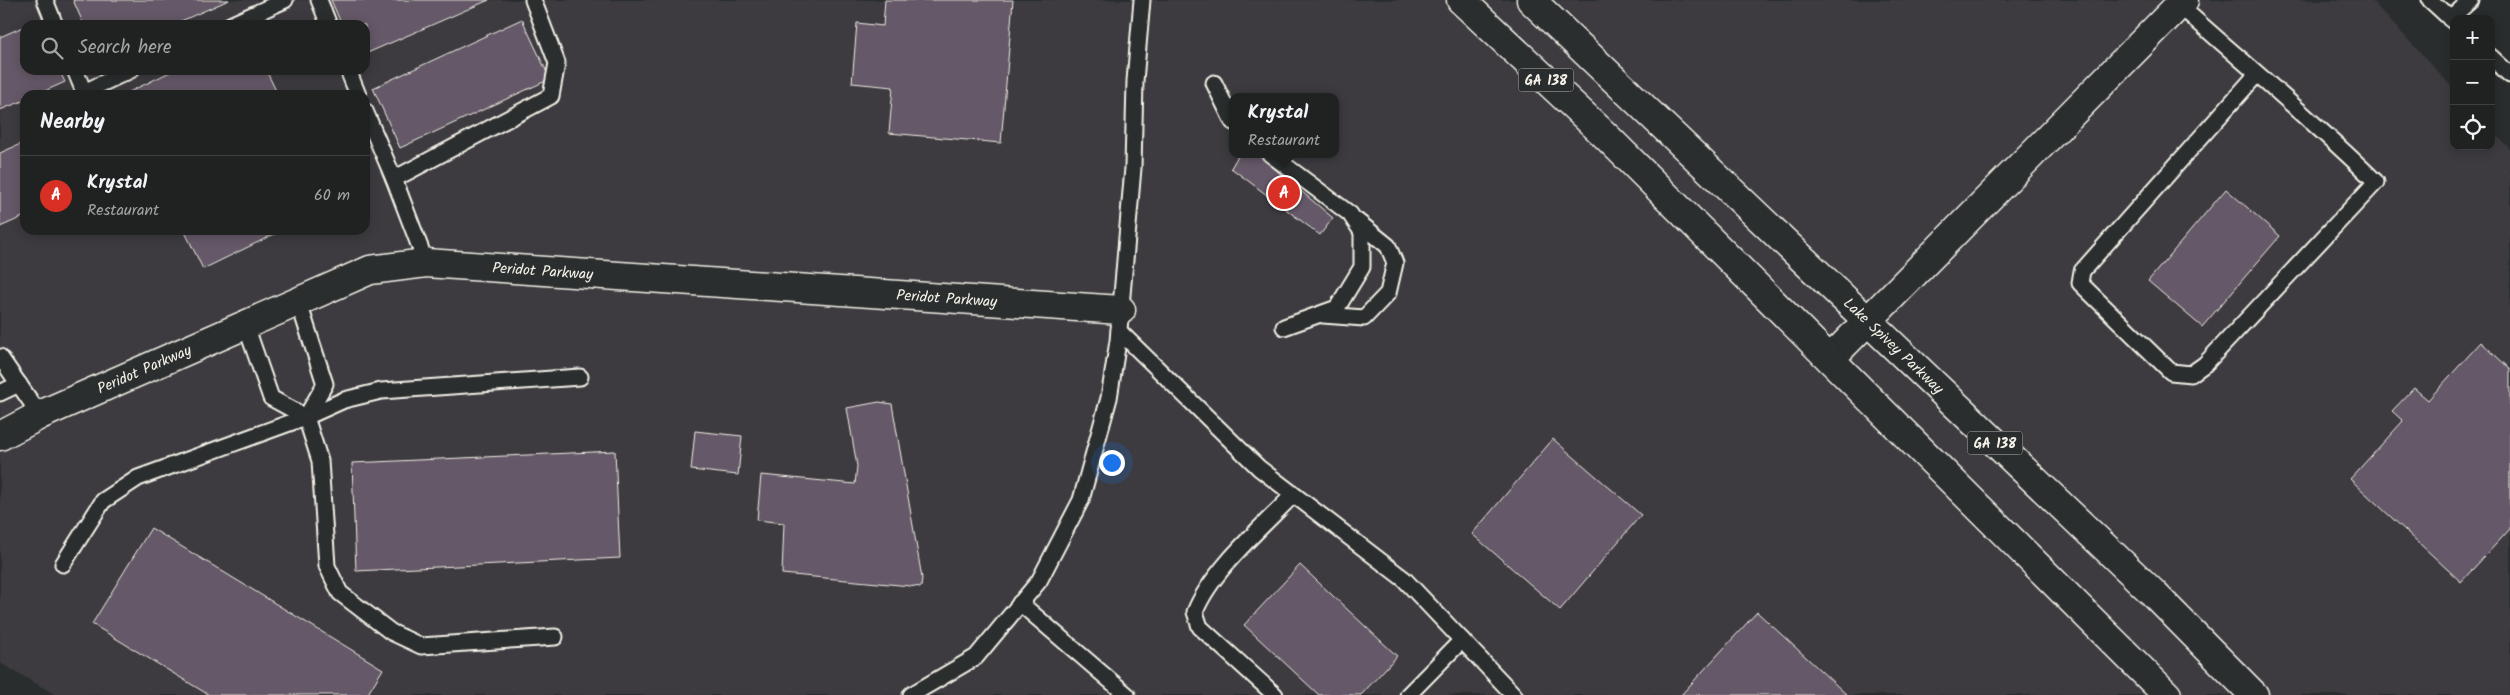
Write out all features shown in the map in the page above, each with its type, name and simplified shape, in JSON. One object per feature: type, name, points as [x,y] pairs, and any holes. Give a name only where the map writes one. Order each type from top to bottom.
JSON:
[{"type":"main road","name":"GA 138","points":[[1461,0],[1606,136],[2168,695]]},
{"type":"main road","name":"Lake Spivey Parkway","points":[[1531,0],[2152,592],[2254,695]]},
{"type":"main road","points":[[1830,359],[1866,320],[2182,2]]},
{"type":"main road","name":"Peridot Parkway","points":[[0,436],[40,415],[245,323],[370,270],[426,263],[1120,320]]},
{"type":"lane","points":[[45,0],[54,20]]},
{"type":"lane","points":[[241,20],[285,0]]},
{"type":"lane","points":[[319,0],[327,20]]},
{"type":"lane","points":[[394,179],[551,96],[557,63],[533,0]]},
{"type":"lane","points":[[912,695],[976,657],[1039,581],[1082,500],[1109,398],[1120,320],[1133,168],[1135,82],[1142,0]]},
{"type":"lane","points":[[2430,0],[2450,18]]},
{"type":"lane","points":[[2457,15],[2471,0]]},
{"type":"lane","points":[[2182,2],[2257,74],[2376,182],[2205,364],[2191,374],[2171,372],[2080,283],[2082,271],[2257,74]]},
{"type":"lane","points":[[2493,60],[2510,75]]},
{"type":"lane","points":[[77,75],[83,90]]},
{"type":"lane","points":[[88,90],[121,75]]},
{"type":"lane","points":[[350,75],[356,90]]},
{"type":"lane","points":[[1214,83],[1229,114]]},
{"type":"lane","points":[[370,122],[426,263]]},
{"type":"lane","points":[[1275,158],[1350,214],[1362,232],[1362,267],[1337,308],[1284,327]]},
{"type":"lane","points":[[1317,315],[1364,318],[1388,293],[1395,263],[1388,246],[1371,231],[1354,220]]},
{"type":"lane","points":[[298,300],[325,384],[306,417]]},
{"type":"lane","points":[[1120,320],[1259,468],[1404,579],[1514,695]]},
{"type":"lane","points":[[245,323],[271,398],[306,417],[320,461],[327,566],[340,593],[391,632],[421,646],[555,637]]},
{"type":"lane","points":[[0,357],[40,415]]},
{"type":"lane","points":[[63,564],[103,501],[138,478],[306,417],[344,400],[381,391],[580,377]]},
{"type":"lane","points":[[0,393],[19,384]]},
{"type":"lane","points":[[1275,695],[1200,627],[1195,612],[1199,600],[1221,571],[1293,495]]},
{"type":"lane","points":[[1020,603],[1127,695]]},
{"type":"lane","points":[[1408,695],[1462,640]]},
{"type":"shaded area","points":[[0,0],[2371,0],[2450,85],[2450,150],[2495,150],[2495,133],[2510,149],[2510,695],[56,695],[0,663]]},
{"type":"building","points":[[73,0],[229,0],[183,20],[82,20]]},
{"type":"building","points":[[331,0],[489,0],[370,52],[370,20],[340,20]]},
{"type":"building","points":[[885,0],[1013,0],[1001,143],[889,133],[893,87],[852,83],[857,23],[883,26]]},
{"type":"building","points":[[522,19],[550,79],[400,148],[373,88]]},
{"type":"building","points":[[20,28],[20,75],[62,75],[65,82],[47,90],[20,90],[20,102],[0,110],[0,37]]},
{"type":"building","points":[[164,75],[268,75],[276,90],[133,90]]},
{"type":"building","points":[[20,144],[20,218],[0,227],[0,153]]},
{"type":"building","points":[[1237,158],[1262,158],[1333,218],[1320,235],[1231,168]]},
{"type":"building","points":[[2226,189],[2280,236],[2202,327],[2148,281]]},
{"type":"building","points":[[186,235],[273,235],[203,269]]},
{"type":"building","points":[[2481,342],[2510,369],[2510,529],[2461,582],[2350,479],[2403,421],[2392,411],[2414,388],[2428,400]]},
{"type":"building","points":[[879,402],[892,404],[922,578],[921,587],[782,574],[784,523],[757,520],[761,475],[855,484],[857,466],[847,408]]},
{"type":"building","points":[[695,431],[742,436],[738,475],[691,470]]},
{"type":"building","points":[[1553,439],[1641,515],[1560,610],[1472,534]]},
{"type":"building","points":[[615,451],[620,558],[356,571],[352,463]]},
{"type":"building","points":[[151,528],[383,669],[367,695],[209,695],[92,624]]},
{"type":"building","points":[[1300,565],[1397,656],[1361,695],[1319,695],[1244,625]]},
{"type":"building","points":[[1757,612],[1847,695],[1681,695]]},
{"type":"place","name":"Krystal","points":[[1284,193]]}]
